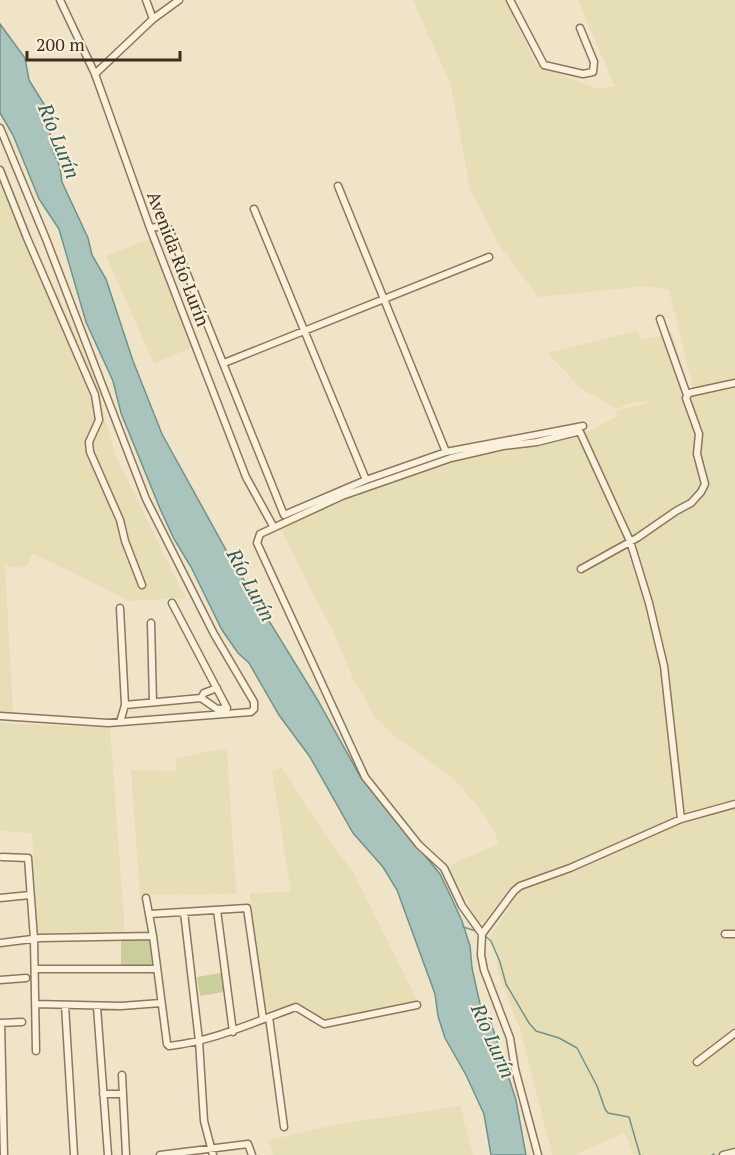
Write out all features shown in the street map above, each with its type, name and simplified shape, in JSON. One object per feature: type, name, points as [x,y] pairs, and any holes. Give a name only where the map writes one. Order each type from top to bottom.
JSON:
[{"type":"street","name":"Avenida Río Lurín","points":[[60,0],[95,75],[150,228],[246,477],[273,526]]},
{"type":"street","points":[[146,0],[153,19]]},
{"type":"street","points":[[95,75],[153,19],[179,0]]},
{"type":"street","points":[[510,0],[544,64],[584,74],[593,72],[594,62],[580,28]]},
{"type":"street","points":[[0,128],[46,239],[146,499],[214,634],[255,702],[254,709],[250,712],[120,722],[0,716]]},
{"type":"street","points":[[0,170],[95,395],[99,420],[88,447],[120,520],[124,541],[142,585]]},
{"type":"street","points":[[338,186],[446,452]]},
{"type":"street","points":[[254,209],[366,480]]},
{"type":"street","points":[[150,228],[166,226],[169,230],[284,514],[366,480],[446,452],[583,426]]},
{"type":"street","points":[[224,363],[489,257]]},
{"type":"street","points":[[581,569],[692,503],[705,486],[697,454],[699,434],[660,319]]},
{"type":"street","points":[[687,395],[735,383]]},
{"type":"street","points":[[482,934],[462,906],[444,868],[419,845],[363,774],[257,543],[260,534],[273,526],[342,496],[451,458],[580,432],[630,541],[649,603],[664,666],[681,819]]},
{"type":"street","points":[[125,705],[201,698],[217,709],[227,708],[172,603]]},
{"type":"street","points":[[120,608],[125,705],[120,722]]},
{"type":"street","points":[[151,623],[153,702]]},
{"type":"street","points":[[201,698],[204,693],[217,688]]},
{"type":"street","points":[[538,1155],[515,1069],[510,1038],[484,970],[481,955],[482,934],[520,886],[580,864],[681,819],[735,804]]},
{"type":"street","points":[[2,857],[28,858],[34,939],[36,1051]]},
{"type":"street","points":[[0,898],[30,896]]},
{"type":"street","points":[[146,898],[168,1046],[232,1032],[298,1007],[322,1024],[328,1024],[417,1005]]},
{"type":"street","points":[[150,914],[248,908],[284,1127]]},
{"type":"street","points":[[217,910],[232,1032]]},
{"type":"street","points":[[184,912],[199,1041],[204,1121],[212,1151]]},
{"type":"street","points":[[725,933],[735,934]]},
{"type":"street","points":[[0,943],[34,939],[153,936]]},
{"type":"street","points":[[35,969],[156,969]]},
{"type":"street","points":[[0,980],[26,978]]},
{"type":"street","points":[[34,1004],[97,1006],[161,1003]]},
{"type":"street","points":[[65,1005],[74,1155]]},
{"type":"street","points":[[97,1006],[108,1155]]},
{"type":"street","points":[[4,1155],[0,1023],[22,1022]]},
{"type":"street","points":[[697,1062],[735,1033]]},
{"type":"street","points":[[122,1075],[126,1155]]},
{"type":"street","points":[[103,1094],[123,1094]]},
{"type":"street","points":[[160,1155],[212,1151],[248,1144],[252,1155]]},
{"type":"street","points":[[723,1155],[735,1152]]},
{"type":"shaded area","points":[[413,0],[505,0],[537,66],[596,88],[615,87],[578,0],[735,0],[735,1155],[633,1155],[625,1133],[574,1155],[552,1155],[521,1032],[497,969],[498,955],[490,937],[518,894],[513,886],[511,887],[484,922],[478,922],[446,867],[498,844],[495,832],[478,807],[452,777],[395,737],[375,717],[351,675],[336,638],[279,526],[349,496],[451,461],[584,435],[583,433],[617,416],[616,411],[655,401],[631,403],[617,409],[582,389],[547,353],[637,331],[642,340],[672,333],[689,389],[693,388],[669,290],[647,286],[538,297],[499,245],[471,192],[450,83]]},
{"type":"shaded area","points":[[0,176],[27,244],[58,295],[99,389],[105,421],[117,459],[186,598],[130,601],[34,554],[30,555],[30,562],[26,566],[17,568],[5,565],[13,713],[0,713]]},
{"type":"shaded area","points":[[152,238],[194,346],[154,364],[106,256]]},
{"type":"shaded area","points":[[0,723],[110,728],[125,934],[38,935],[32,833],[0,831]]},
{"type":"shaded area","points":[[227,748],[236,894],[140,895],[131,770],[177,771],[176,758]]},
{"type":"shaded area","points":[[282,767],[320,827],[354,874],[418,1002],[416,1004],[330,1020],[322,1019],[300,1005],[272,1015],[266,1012],[250,893],[291,892],[272,771]]},
{"type":"shaded area","points":[[460,1106],[473,1155],[273,1155],[269,1140],[334,1125]]},
{"type":"green space","points":[[151,938],[152,966],[121,966],[121,941]]},
{"type":"green space","points":[[221,973],[224,992],[200,996],[197,977]]},
{"type":"water","name":"Río Lurín","points":[[0,24],[25,58],[29,80],[47,109],[52,148],[60,167],[62,182],[88,238],[92,255],[106,279],[133,361],[162,434],[231,559],[317,699],[360,776],[440,874],[451,897],[470,946],[480,1004],[491,1023],[516,1100],[526,1155],[491,1155],[484,1114],[445,1038],[438,1016],[435,994],[397,890],[383,867],[353,833],[310,757],[279,715],[249,663],[238,653],[222,630],[191,567],[174,539],[121,413],[113,381],[86,322],[59,229],[39,199],[13,135],[0,113]]},
{"type":"waterway","points":[[463,927],[476,931]]},
{"type":"waterway","points":[[485,936],[491,941],[506,984],[529,1023],[536,1031],[559,1038],[577,1048],[608,1113],[629,1117],[640,1155]]}]
